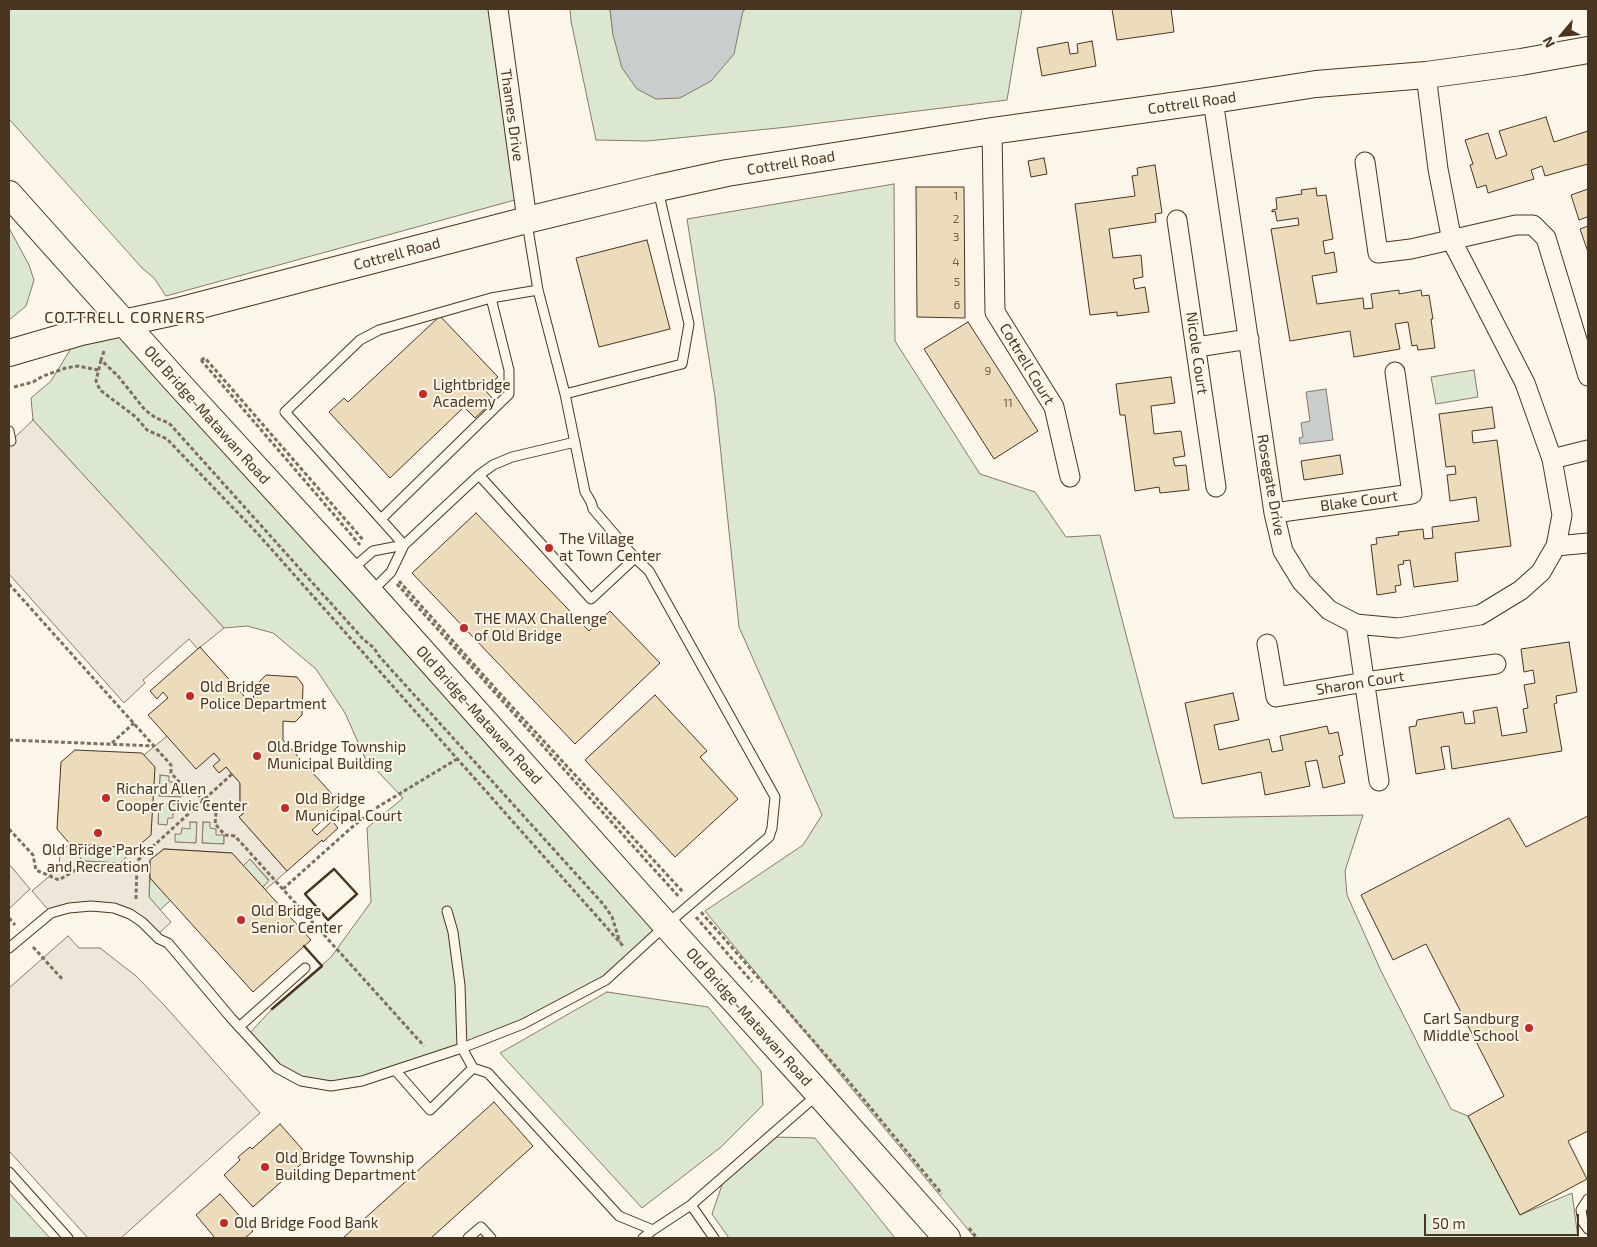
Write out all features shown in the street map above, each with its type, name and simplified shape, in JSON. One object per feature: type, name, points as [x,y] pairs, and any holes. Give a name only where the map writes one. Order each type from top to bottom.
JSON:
[{"type":"street","name":"Thames Drive","points":[[498,9],[527,220]]},
{"type":"street","name":"Cottrell Road","points":[[9,353],[81,332],[174,312],[527,220],[727,173],[992,131],[1316,84],[1426,75],[1521,62],[1588,50]]},
{"type":"street","name":"Rosegate Drive","points":[[1213,100],[1274,513],[1283,551],[1302,582],[1329,610],[1356,624],[1398,628],[1480,615],[1521,590],[1541,572],[1556,546],[1562,515],[1552,459],[1525,383],[1452,241],[1438,169],[1426,75]]},
{"type":"street","name":"Cottrell Court","points":[[992,131],[996,312],[1054,407],[1070,477]]},
{"type":"street","points":[[1365,162],[1378,253],[1452,241],[1516,226],[1533,225],[1546,238],[1588,376]]},
{"type":"street","name":"Old Bridge-Matawan Road","points":[[9,194],[819,1094],[956,1231]]},
{"type":"street","name":"Nicole Court","points":[[1177,220],[1216,487]]},
{"type":"street","points":[[1196,347],[1249,339]]},
{"type":"street","name":"Blake Court","points":[[1274,513],[1412,494],[1395,372]]},
{"type":"street","points":[[1552,459],[1588,450]]},
{"type":"street","points":[[1556,546],[1588,543]]},
{"type":"street","points":[[1356,624],[1379,781]]},
{"type":"street","name":"Sharon Court","points":[[1267,644],[1276,697],[1496,664]]},
{"type":"lane","points":[[565,394],[682,364],[689,324],[658,188]]},
{"type":"lane","points":[[9,948],[51,913],[69,908],[92,906],[114,908],[130,914],[142,922],[159,939],[168,943],[239,1027],[277,1068],[301,1081],[331,1086],[362,1081],[462,1048],[523,1024],[606,980],[666,925],[769,837],[772,828],[775,796],[649,571],[635,558],[593,509],[585,492],[565,394],[538,290],[527,220]]},
{"type":"lane","points":[[404,545],[285,412],[360,340],[373,333],[400,323],[491,298],[538,290]]},
{"type":"lane","points":[[381,519],[510,394],[509,370],[491,298]]},
{"type":"lane","points":[[9,431],[11,441]]},
{"type":"lane","points":[[370,593],[390,574],[404,545],[480,475],[494,465],[512,458],[575,442]]},
{"type":"lane","points":[[480,475],[591,599],[635,558]]},
{"type":"lane","points":[[350,571],[371,552],[404,545]]},
{"type":"lane","points":[[447,911],[453,932],[460,985],[462,1048],[473,1068],[488,1073],[619,1216],[653,1230]]},
{"type":"lane","points":[[239,1027],[305,968]]},
{"type":"lane","points":[[396,1070],[430,1110],[473,1068]]},
{"type":"lane","points":[[643,1238],[691,1205],[819,1094]]},
{"type":"lane","points":[[9,1172],[68,1238]]},
{"type":"lane","points":[[1588,1199],[1582,1210],[1583,1222],[1588,1229]]},
{"type":"lane","points":[[691,1205],[714,1238]]},
{"type":"lane","points":[[468,1238],[481,1227],[491,1238]]},
{"type":"path","points":[[104,351],[96,381],[100,390],[136,416],[147,430],[167,439],[258,534],[632,956]]},
{"type":"path","points":[[201,360],[205,358],[371,552]]},
{"type":"path","points":[[101,360],[118,376],[145,410],[156,418],[169,423],[604,905],[612,917],[620,943]]},
{"type":"path","points":[[14,387],[33,382],[43,376],[66,368],[78,366],[98,370]]},
{"type":"path","points":[[390,574],[691,905],[752,982]]},
{"type":"path","points":[[390,574],[845,1076],[948,1201]]},
{"type":"path","points":[[9,584],[155,746],[171,765],[171,774],[184,787],[192,788],[216,814],[215,824],[225,835],[235,836],[434,1057]]},
{"type":"path","points":[[111,744],[134,723]]},
{"type":"path","points":[[9,740],[155,746]]},
{"type":"path","points":[[283,889],[376,808],[458,759]]},
{"type":"path","points":[[136,899],[137,861],[232,774]]},
{"type":"path","points":[[9,829],[33,856],[36,870],[59,880],[82,866],[136,869]]},
{"type":"path","points":[[9,918],[15,925]]},
{"type":"path","points":[[33,946],[63,980]]},
{"type":"path","points":[[956,1231],[977,1238]]},
{"type":"green space","points":[[9,9],[505,9],[533,195],[166,296],[154,278],[142,268],[9,119]]},
{"type":"green space","points":[[570,9],[610,9],[613,35],[746,9],[1022,9],[1007,100],[788,127],[647,141],[596,140]]},
{"type":"green space","points":[[894,184],[895,341],[980,474],[1035,492],[1066,537],[1100,535],[1174,818],[1363,815],[1345,871],[1347,895],[1381,971],[1451,1109],[1468,1116],[1520,1215],[1572,1193],[1578,1238],[975,1238],[705,911],[803,845],[822,815],[739,627],[715,397],[687,219]]},
{"type":"green space","points":[[9,228],[29,265],[34,280],[26,306],[9,320]]},
{"type":"green space","points":[[124,323],[666,925],[606,980],[462,1048],[331,1086],[301,1081],[277,1068],[247,1036],[272,1009],[331,957],[371,902],[367,828],[403,798],[365,758],[345,713],[316,669],[273,633],[247,626],[224,628],[33,420],[31,398],[51,381],[81,332]]},
{"type":"green space","points":[[1474,370],[1478,397],[1436,404],[1431,377]]},
{"type":"green space","points":[[160,775],[169,776],[181,790],[181,797],[159,796]]},
{"type":"green space","points":[[159,803],[181,804],[180,811],[167,825],[158,825]]},
{"type":"green space","points":[[190,822],[197,822],[196,843],[174,842],[175,834]]},
{"type":"green space","points":[[203,822],[210,822],[224,835],[224,844],[202,843]]},
{"type":"green space","points":[[70,844],[136,848],[120,863],[83,861]]},
{"type":"green space","points":[[250,859],[269,881],[263,887],[243,866]]},
{"type":"green space","points":[[150,878],[171,900],[160,910],[149,897]]},
{"type":"green space","points":[[607,992],[708,1007],[761,1071],[763,1105],[721,1147],[642,1208],[500,1053]]},
{"type":"green space","points":[[773,1137],[815,1138],[895,1238],[729,1238],[712,1214],[724,1179]]},
{"type":"green space","points":[[9,1193],[50,1238],[9,1238]]},
{"type":"shaded area","points":[[610,9],[746,9],[743,11],[734,54],[711,81],[680,98],[656,99],[637,89],[622,68],[613,35]]},
{"type":"shaded area","points":[[1326,389],[1333,440],[1300,444],[1299,438],[1303,437],[1301,423],[1310,421],[1306,392]]},
{"type":"shaded area","points":[[33,420],[224,628],[198,649],[189,639],[143,680],[145,683],[124,703],[9,574],[9,443]]},
{"type":"shaded area","points":[[167,736],[214,753],[220,760],[214,766],[219,773],[226,767],[240,783],[240,805],[245,812],[239,817],[287,871],[265,890],[263,887],[269,880],[250,859],[243,866],[232,853],[164,849],[150,860],[149,897],[171,922],[156,936],[114,908],[51,913],[32,891],[59,868],[60,852],[70,844],[83,861],[120,863],[136,848],[144,755]],"holes":[[[160,775],[169,776],[169,782],[174,782],[174,790],[181,790],[181,797],[159,796]],[[159,804],[181,804],[180,811],[173,811],[173,818],[168,818],[167,825],[158,824]],[[190,822],[197,822],[196,843],[175,842],[175,834],[181,834],[182,828],[190,829]],[[203,822],[210,822],[210,828],[216,829],[216,835],[224,835],[224,844],[202,843]]]},
{"type":"shaded area","points":[[9,864],[30,889],[9,909]]},
{"type":"shaded area","points":[[68,936],[79,948],[100,948],[136,976],[260,1113],[121,1238],[88,1238],[9,1151],[9,988]]},
{"type":"building","points":[[1112,9],[1171,9],[1174,32],[1117,40]]},
{"type":"building","points":[[1092,41],[1096,66],[1042,76],[1037,48],[1068,42],[1070,54],[1078,53],[1077,44]]},
{"type":"building","points":[[1546,117],[1554,142],[1588,131],[1588,164],[1545,176],[1542,166],[1531,170],[1534,179],[1488,193],[1486,185],[1477,188],[1470,165],[1473,164],[1465,140],[1488,133],[1496,159],[1507,155],[1499,131]]},
{"type":"building","points":[[1044,158],[1047,174],[1031,177],[1028,161]]},
{"type":"building","points":[[1155,165],[1162,213],[1155,214],[1156,222],[1109,229],[1113,258],[1141,255],[1143,277],[1133,279],[1135,289],[1145,287],[1149,312],[1117,316],[1117,312],[1090,315],[1075,204],[1135,196],[1132,176],[1138,175],[1137,168]]},
{"type":"building","points":[[916,187],[964,187],[965,318],[917,317]]},
{"type":"building","points":[[1316,188],[1317,196],[1326,195],[1333,239],[1323,241],[1325,254],[1334,252],[1337,272],[1312,276],[1317,304],[1363,298],[1364,309],[1373,308],[1371,294],[1399,290],[1399,294],[1421,290],[1422,296],[1429,295],[1435,348],[1418,350],[1417,345],[1412,346],[1408,322],[1395,324],[1400,349],[1354,357],[1350,331],[1290,341],[1271,229],[1299,225],[1298,218],[1277,221],[1275,211],[1272,212],[1272,210],[1277,209],[1276,198],[1302,194],[1301,190]]},
{"type":"building","points":[[1588,189],[1588,220],[1587,217],[1579,220],[1571,195]]},
{"type":"building","points":[[1588,226],[1588,252],[1580,229]]},
{"type":"building","points":[[647,240],[670,329],[599,347],[576,258]]},
{"type":"building","name":"Lightbridge Academy","points":[[440,316],[498,377],[484,389],[494,400],[475,418],[464,407],[390,478],[329,412],[344,398],[348,402]]},
{"type":"building","points":[[968,322],[1038,431],[994,459],[924,349]]},
{"type":"building","points":[[1171,377],[1175,403],[1151,406],[1154,434],[1181,431],[1185,456],[1173,458],[1175,466],[1186,465],[1189,490],[1160,493],[1159,487],[1135,491],[1125,415],[1120,415],[1116,384]]},
{"type":"building","points":[[1492,407],[1495,428],[1472,431],[1473,443],[1497,440],[1511,546],[1455,553],[1458,581],[1414,587],[1410,560],[1403,561],[1404,564],[1398,565],[1401,585],[1395,586],[1396,592],[1377,595],[1371,545],[1377,544],[1376,538],[1399,535],[1398,532],[1423,529],[1424,539],[1433,538],[1432,527],[1479,521],[1476,497],[1450,501],[1447,475],[1456,474],[1455,466],[1446,467],[1439,414]]},
{"type":"building","points":[[1340,455],[1343,474],[1304,480],[1301,461]]},
{"type":"building","points":[[476,513],[589,631],[610,611],[660,663],[575,744],[412,573]]},
{"type":"building","points":[[1569,642],[1577,692],[1556,696],[1557,703],[1554,704],[1562,751],[1452,769],[1449,746],[1441,747],[1445,769],[1416,774],[1409,727],[1416,726],[1417,720],[1463,712],[1465,724],[1475,723],[1473,711],[1497,707],[1502,736],[1527,732],[1523,709],[1528,708],[1524,685],[1535,683],[1533,670],[1524,672],[1521,649]]},
{"type":"building","name":"Old Bridge Township Municipal Building","points":[[200,647],[253,706],[254,687],[266,675],[297,677],[303,685],[302,715],[295,722],[283,721],[283,740],[341,804],[312,830],[317,835],[332,821],[338,828],[287,871],[239,817],[245,812],[240,806],[240,783],[226,767],[219,773],[213,766],[220,760],[214,753],[196,769],[148,715],[168,698],[163,692],[157,699],[150,691]]},
{"type":"building","points":[[1233,693],[1239,720],[1214,725],[1219,750],[1269,739],[1272,752],[1283,750],[1280,736],[1327,726],[1329,734],[1338,732],[1343,755],[1339,756],[1345,783],[1323,788],[1317,760],[1305,762],[1310,786],[1265,795],[1261,772],[1202,784],[1185,703]]},
{"type":"building","points":[[655,695],[707,751],[700,757],[738,799],[675,857],[585,760]]},
{"type":"building","name":"Richard Allen Cooper Civic Center","points":[[75,750],[142,753],[155,767],[151,835],[136,848],[70,844],[57,829],[61,762]]},
{"type":"building","name":"Carl Sandburg Middle School","points":[[1588,816],[1588,1131],[1568,1141],[1587,1179],[1520,1215],[1468,1116],[1504,1096],[1426,944],[1393,960],[1361,895],[1509,818],[1526,847]]},
{"type":"building","name":"Old Bridge Senior Center","points":[[164,849],[232,853],[311,940],[253,992],[150,878],[150,860]]},
{"type":"building","points":[[494,1102],[533,1146],[431,1238],[343,1238]]},
{"type":"building","name":"Old Bridge Township Building Department","points":[[280,1124],[309,1157],[253,1207],[224,1175],[240,1160],[238,1157],[250,1147],[252,1149]]},
{"type":"building","name":"Old Bridge Food Bank","points":[[220,1194],[253,1231],[245,1238],[215,1238],[196,1215]]},
{"type":"wall","points":[[334,869],[357,894],[328,920],[305,894],[334,869]]},
{"type":"wall","points":[[272,1009],[322,966],[304,946]]},
{"type":"place","name":"Lightbridge Academy","points":[[423,394]]},
{"type":"place","name":"The Village at Town Center","points":[[549,548]]},
{"type":"place","name":"THE MAX Challenge of Old Bridge","points":[[464,628]]},
{"type":"place","name":"Old Bridge Police Department","points":[[190,696]]},
{"type":"place","name":"Old Bridge Township Municipal Building","points":[[257,756]]},
{"type":"place","name":"Richard Allen Cooper Civic Center","points":[[106,798]]},
{"type":"place","name":"Old Bridge Municipal Court","points":[[285,808]]},
{"type":"place","name":"Old Bridge Parks and Recreation","points":[[98,833]]},
{"type":"place","name":"Old Bridge Senior Center","points":[[241,920]]},
{"type":"place","name":"Carl Sandburg Middle School","points":[[1529,1028]]},
{"type":"place","name":"Old Bridge Township Building Department","points":[[265,1167]]},
{"type":"place","name":"Old Bridge Food Bank","points":[[224,1223]]},
{"type":"district","name":"COTTRELL CORNERS","points":[[125,318]]}]
